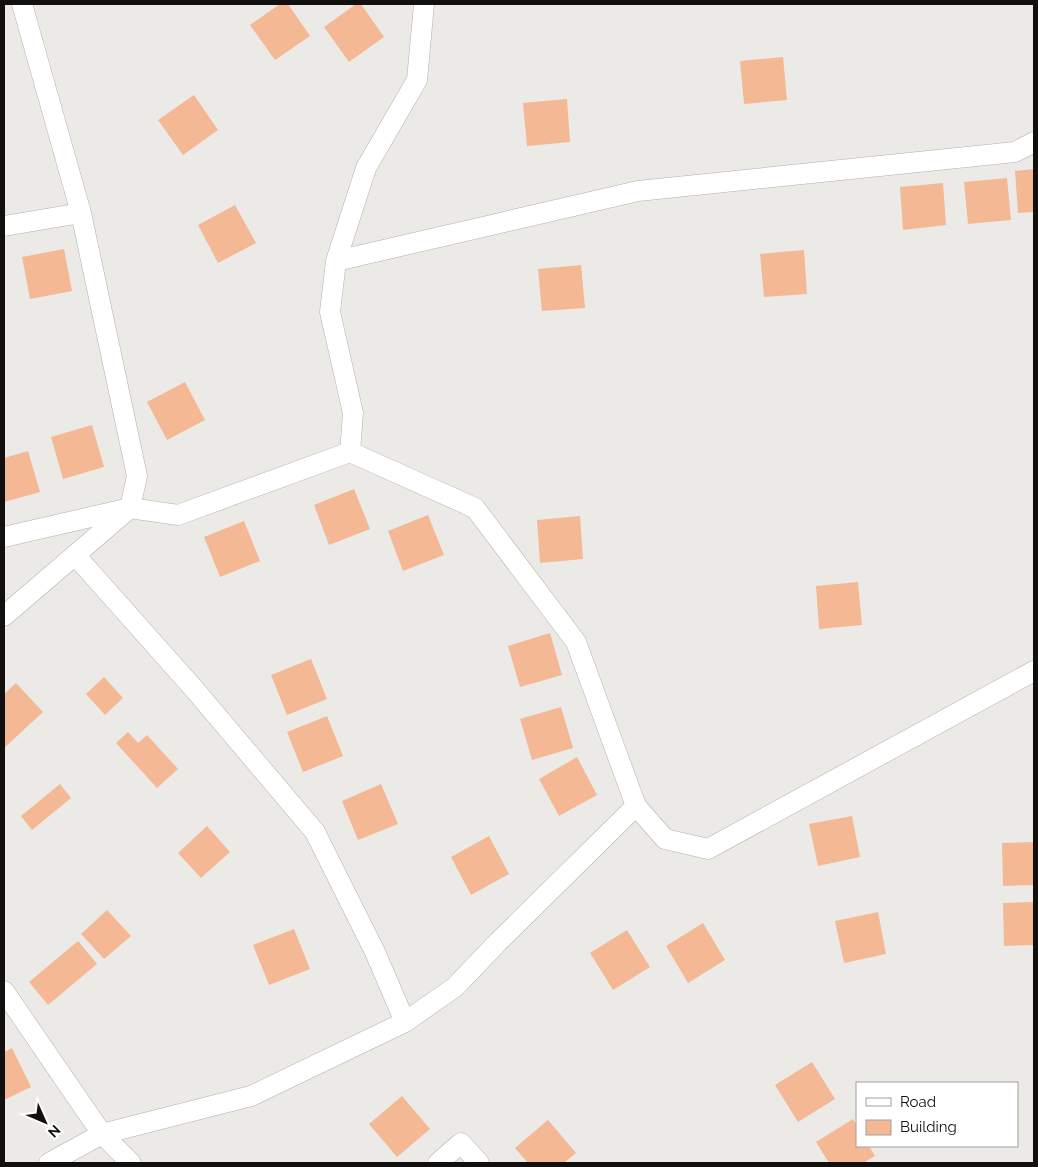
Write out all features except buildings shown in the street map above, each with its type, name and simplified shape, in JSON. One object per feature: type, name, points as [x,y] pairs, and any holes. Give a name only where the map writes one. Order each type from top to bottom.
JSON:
[{"type":"street","points":[[4,616],[130,508],[137,476],[81,213],[22,4]]},
{"type":"street","points":[[350,452],[353,413],[330,312],[336,261],[366,168],[417,80],[424,4]]},
{"type":"street","points":[[336,261],[638,191],[1014,152],[1034,142]]},
{"type":"street","points":[[4,226],[81,213]]},
{"type":"street","points":[[4,536],[130,508],[178,515],[350,452],[475,508],[576,642],[636,806],[665,839],[708,850],[1034,671]]},
{"type":"street","points":[[75,555],[195,690],[315,832],[375,952],[404,1022]]},
{"type":"street","points":[[49,1163],[102,1134],[251,1096],[404,1022],[455,987],[636,806]]},
{"type":"street","points":[[4,991],[102,1134],[130,1163]]},
{"type":"street","points":[[438,1163],[461,1143],[480,1163]]}]
